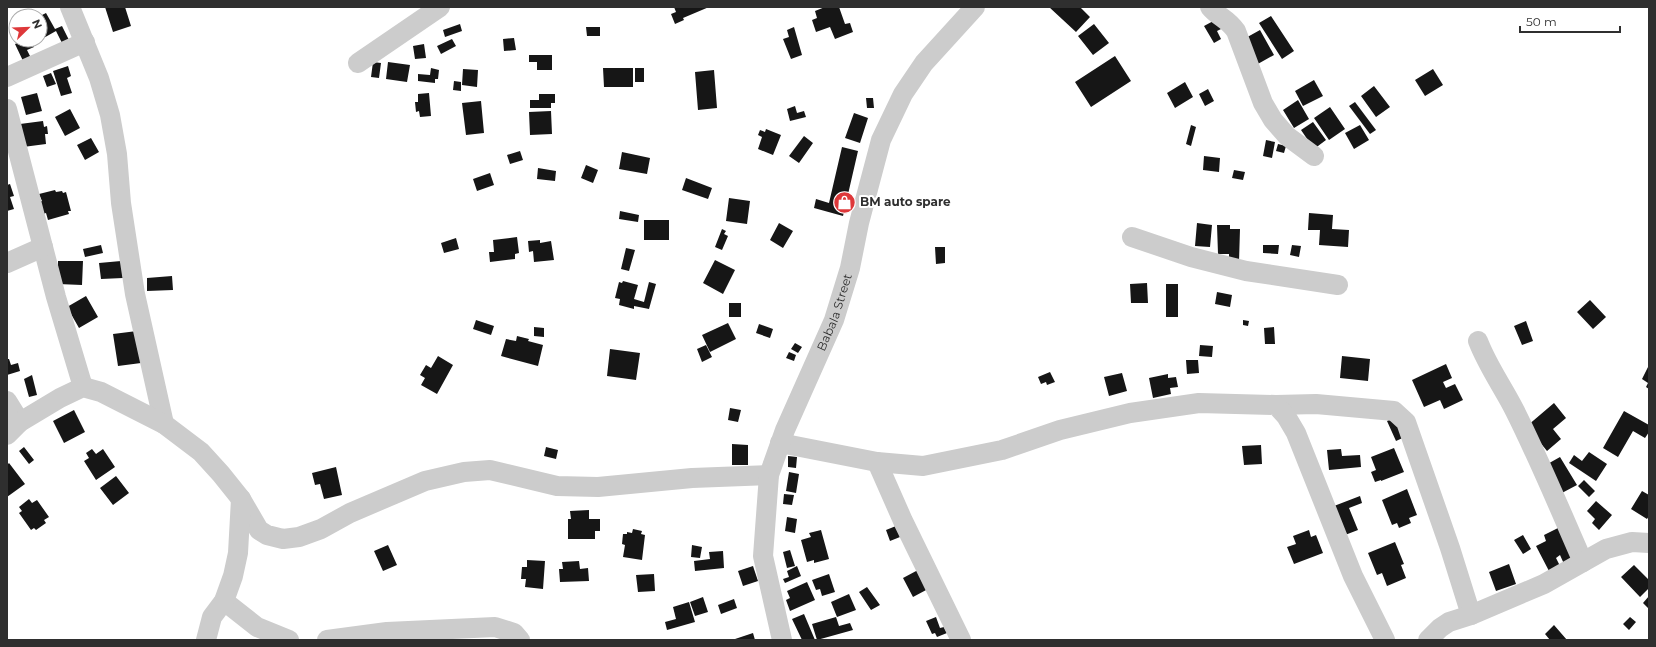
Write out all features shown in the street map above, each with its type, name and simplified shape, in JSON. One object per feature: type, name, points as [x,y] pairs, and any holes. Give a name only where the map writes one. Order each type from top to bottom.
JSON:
[{"type":"street","points":[[70,7],[99,78],[110,116],[117,154],[121,202],[135,294],[164,424]]},
{"type":"street","points":[[358,62],[440,7]]},
{"type":"street","points":[[1210,7],[1213,11],[1230,22],[1236,31],[1263,104],[1273,120],[1287,136],[1314,156]]},
{"type":"street","name":"Babala Street","points":[[782,640],[763,556],[769,475],[780,443],[834,320],[850,268],[859,223],[881,140],[903,94],[920,69],[973,8]]},
{"type":"street","points":[[7,77],[85,42]]},
{"type":"street","points":[[7,109],[56,297],[83,387]]},
{"type":"street","points":[[1132,237],[1191,257],[1246,271],[1338,285]]},
{"type":"street","points":[[7,263],[43,247]]},
{"type":"street","points":[[1478,341],[1486,362],[1514,410],[1535,454],[1583,562]]},
{"type":"street","points":[[7,401],[14,429],[60,398],[83,387],[101,392],[164,424],[201,452],[221,474],[241,500],[259,530],[268,535],[283,539],[299,537],[321,529],[350,513],[425,481],[464,472],[490,470],[557,486],[598,486],[692,478],[769,475]]},
{"type":"street","points":[[780,443],[877,462],[923,466],[1002,450],[1060,430],[1122,415],[1199,403],[1276,405],[1316,404],[1394,411],[1406,422],[1448,541],[1471,615]]},
{"type":"street","points":[[1276,405],[1286,416],[1296,433],[1353,576],[1385,640]]},
{"type":"street","points":[[877,462],[903,521],[961,640]]},
{"type":"street","points":[[206,640],[212,617],[224,602],[233,576],[238,553],[241,500]]},
{"type":"street","points":[[1428,640],[1440,628],[1449,622],[1471,615],[1544,584],[1606,549],[1632,542],[1649,543]]},
{"type":"street","points":[[224,602],[257,627],[289,640]]},
{"type":"street","points":[[327,640],[387,632],[495,627],[514,633],[520,640]]},
{"type":"building","points":[[105,7],[125,7],[131,26],[113,32]]},
{"type":"building","points":[[674,7],[709,7],[683,18],[684,20],[675,24],[671,14],[676,12]]},
{"type":"building","points":[[825,7],[839,7],[845,24],[850,23],[853,32],[835,39],[830,27],[816,32],[812,20],[817,18],[815,11]]},
{"type":"building","points":[[1049,7],[1080,7],[1090,17],[1076,32]]},
{"type":"building","points":[[1271,16],[1294,51],[1282,59],[1259,23]]},
{"type":"building","points":[[48,17],[55,29],[62,26],[69,40],[62,43],[56,31],[48,36]]},
{"type":"building","points":[[1217,19],[1223,28],[1217,31],[1221,39],[1214,43],[1204,26]]},
{"type":"building","points":[[460,24],[462,31],[445,37],[443,30]]},
{"type":"building","points":[[1094,24],[1109,43],[1093,55],[1078,36]]},
{"type":"building","points":[[586,27],[600,27],[600,36],[587,36]]},
{"type":"building","points":[[794,27],[802,55],[791,59],[783,39],[789,37],[787,30]]},
{"type":"building","points":[[1260,30],[1274,55],[1256,65],[1242,40]]},
{"type":"building","points":[[514,38],[516,50],[504,51],[503,39]]},
{"type":"building","points":[[452,39],[456,46],[441,54],[437,46]]},
{"type":"building","points":[[424,44],[426,58],[415,59],[413,46]]},
{"type":"building","points":[[17,48],[32,48],[27,50],[32,60],[24,63]]},
{"type":"building","points":[[529,55],[552,55],[552,70],[537,70],[537,62],[529,62]]},
{"type":"building","points":[[1115,56],[1131,81],[1091,107],[1075,82]]},
{"type":"building","points":[[373,62],[381,63],[379,78],[371,77]]},
{"type":"building","points":[[388,62],[410,65],[407,82],[386,79]]},
{"type":"building","points":[[68,66],[71,76],[67,78],[72,93],[61,96],[53,71]]},
{"type":"building","points":[[431,68],[439,70],[438,79],[435,79],[435,83],[418,81],[418,74],[430,75]]},
{"type":"building","points":[[603,68],[633,68],[633,87],[604,87]]},
{"type":"building","points":[[635,68],[644,68],[644,82],[635,82]]},
{"type":"building","points":[[463,69],[478,70],[477,87],[462,85]]},
{"type":"building","points":[[1433,69],[1443,85],[1425,96],[1415,80]]},
{"type":"building","points":[[714,70],[717,108],[698,110],[695,72]]},
{"type":"building","points":[[51,73],[56,84],[47,87],[43,76]]},
{"type":"building","points":[[1314,80],[1323,96],[1303,106],[1295,91]]},
{"type":"building","points":[[454,81],[461,82],[461,91],[453,90]]},
{"type":"building","points":[[1185,82],[1193,97],[1175,108],[1167,93]]},
{"type":"building","points":[[1374,86],[1390,107],[1376,117],[1361,96]]},
{"type":"building","points":[[1208,89],[1214,101],[1205,106],[1199,94]]},
{"type":"building","points":[[37,93],[42,111],[26,115],[21,97]]},
{"type":"building","points":[[429,93],[431,116],[420,117],[419,111],[416,112],[415,102],[418,102],[418,94]]},
{"type":"building","points":[[539,94],[555,94],[555,103],[551,103],[551,108],[530,108],[530,100],[539,100]]},
{"type":"building","points":[[866,98],[873,98],[874,108],[867,108]]},
{"type":"building","points":[[1298,100],[1309,119],[1294,128],[1283,110]]},
{"type":"building","points":[[481,101],[484,133],[466,135],[462,103]]},
{"type":"building","points":[[1355,102],[1376,130],[1370,134],[1349,106]]},
{"type":"building","points":[[795,106],[797,113],[804,111],[806,117],[790,121],[787,109]]},
{"type":"building","points":[[1330,107],[1345,129],[1329,140],[1314,118]]},
{"type":"building","points":[[70,109],[80,128],[65,136],[55,117]]},
{"type":"building","points":[[551,111],[552,134],[530,135],[529,112]]},
{"type":"building","points":[[854,113],[868,118],[860,143],[845,138]]},
{"type":"building","points":[[43,121],[44,127],[47,126],[48,134],[45,134],[46,144],[23,147],[20,124]]},
{"type":"building","points":[[1313,122],[1326,140],[1314,149],[1301,130]]},
{"type":"building","points":[[1191,125],[1196,127],[1191,146],[1186,144]]},
{"type":"building","points":[[1360,125],[1369,140],[1354,149],[1345,133]]},
{"type":"building","points":[[766,129],[781,135],[773,155],[758,149],[762,137],[758,135],[760,130],[765,132]]},
{"type":"building","points":[[804,136],[813,143],[799,163],[789,156]]},
{"type":"building","points":[[91,138],[99,152],[85,160],[77,145]]},
{"type":"building","points":[[1266,140],[1275,142],[1272,158],[1263,156]]},
{"type":"building","points":[[1278,144],[1286,146],[1284,153],[1276,151]]},
{"type":"building","points":[[842,147],[858,151],[843,216],[814,208],[816,199],[829,203]]},
{"type":"building","points":[[520,151],[523,160],[510,164],[507,155]]},
{"type":"building","points":[[622,152],[650,158],[647,174],[619,169]]},
{"type":"building","points":[[1204,156],[1220,158],[1219,172],[1203,170]]},
{"type":"building","points":[[586,165],[598,170],[593,183],[581,178]]},
{"type":"building","points":[[538,168],[556,171],[555,181],[537,179]]},
{"type":"building","points":[[1234,170],[1245,172],[1243,180],[1232,178]]},
{"type":"building","points":[[490,173],[494,185],[477,191],[473,179]]},
{"type":"building","points":[[686,178],[712,188],[708,199],[682,190]]},
{"type":"building","points":[[10,184],[14,196],[10,197],[14,209],[7,211],[7,185]]},
{"type":"building","points":[[55,190],[56,192],[66,192],[71,211],[68,211],[69,214],[48,220],[46,213],[43,214],[39,202],[42,201],[39,194]]},
{"type":"building","points":[[729,198],[750,201],[747,224],[726,221]]},
{"type":"building","points":[[620,211],[639,215],[638,222],[619,219]]},
{"type":"building","points":[[1309,213],[1333,215],[1332,229],[1349,230],[1348,247],[1319,245],[1320,230],[1308,230]]},
{"type":"building","points":[[644,220],[669,220],[669,240],[644,240]]},
{"type":"building","points":[[779,223],[793,231],[783,248],[770,240]]},
{"type":"building","points":[[1197,223],[1212,225],[1210,247],[1195,246]]},
{"type":"building","points":[[1217,225],[1230,225],[1230,229],[1240,229],[1239,262],[1229,262],[1229,254],[1218,254]]},
{"type":"building","points":[[722,229],[726,231],[724,234],[728,236],[722,250],[715,247]]},
{"type":"building","points":[[517,237],[519,253],[515,254],[515,259],[490,262],[489,252],[494,252],[493,240]]},
{"type":"building","points":[[456,238],[459,249],[444,253],[441,243]]},
{"type":"building","points":[[540,240],[540,243],[551,241],[554,260],[534,262],[533,251],[529,252],[528,241]]},
{"type":"building","points":[[101,245],[103,253],[85,257],[83,249]]},
{"type":"building","points":[[1263,245],[1279,245],[1278,254],[1263,253]]},
{"type":"building","points":[[1292,245],[1301,246],[1299,257],[1290,255]]},
{"type":"building","points":[[935,247],[945,247],[945,263],[936,264]]},
{"type":"building","points":[[626,248],[635,250],[629,271],[621,269]]},
{"type":"building","points":[[715,260],[735,270],[723,294],[703,283]]},
{"type":"building","points":[[58,261],[83,261],[82,285],[58,284]]},
{"type":"building","points":[[121,261],[123,278],[101,279],[99,263]]},
{"type":"building","points":[[172,276],[173,290],[147,291],[147,278]]},
{"type":"building","points":[[623,281],[638,285],[634,299],[644,302],[649,282],[656,284],[649,309],[634,306],[634,309],[619,305],[620,299],[615,298],[619,282],[622,283]]},
{"type":"building","points":[[1147,283],[1148,303],[1131,303],[1130,284]]},
{"type":"building","points":[[1166,284],[1178,284],[1178,317],[1166,317]]},
{"type":"building","points":[[1217,292],[1232,295],[1230,307],[1215,304]]},
{"type":"building","points":[[86,296],[98,317],[79,328],[67,307]]},
{"type":"building","points":[[1590,300],[1606,317],[1593,329],[1577,312]]},
{"type":"building","points":[[729,303],[741,303],[741,317],[729,317]]},
{"type":"building","points":[[476,320],[494,326],[491,335],[473,329]]},
{"type":"building","points":[[1243,320],[1249,321],[1248,326],[1243,325]]},
{"type":"building","points":[[1526,321],[1533,341],[1522,345],[1514,326]]},
{"type":"building","points":[[728,323],[736,339],[710,352],[702,335]]},
{"type":"building","points":[[759,324],[773,329],[770,338],[756,333]]},
{"type":"building","points":[[534,327],[544,328],[544,337],[534,336]]},
{"type":"building","points":[[1274,327],[1275,344],[1265,344],[1264,328]]},
{"type":"building","points":[[137,331],[141,363],[118,366],[113,334]]},
{"type":"building","points":[[517,336],[543,345],[538,366],[501,356],[506,339],[516,341]]},
{"type":"building","points":[[795,343],[802,347],[798,353],[791,349]]},
{"type":"building","points":[[706,345],[712,357],[702,362],[697,349]]},
{"type":"building","points":[[1200,345],[1213,346],[1212,357],[1199,356]]},
{"type":"building","points":[[610,349],[640,353],[636,380],[607,376]]},
{"type":"building","points":[[789,352],[796,355],[794,361],[786,358]]},
{"type":"building","points":[[438,356],[453,365],[437,394],[421,385],[425,378],[420,375],[426,365],[431,368]]},
{"type":"building","points":[[1342,356],[1370,359],[1368,381],[1340,378]]},
{"type":"building","points":[[7,359],[9,359],[11,365],[18,363],[20,371],[7,375]]},
{"type":"building","points":[[1186,360],[1198,360],[1199,373],[1187,374]]},
{"type":"building","points":[[1446,364],[1452,378],[1443,382],[1446,388],[1455,384],[1463,400],[1444,409],[1440,400],[1424,407],[1412,380]]},
{"type":"building","points":[[1649,365],[1649,389],[1646,387],[1648,383],[1642,379]]},
{"type":"building","points":[[1050,372],[1055,382],[1047,385],[1046,382],[1041,384],[1038,377]]},
{"type":"building","points":[[1122,373],[1127,391],[1109,396],[1104,377]]},
{"type":"building","points":[[1168,374],[1168,378],[1176,377],[1178,387],[1170,388],[1171,394],[1153,398],[1149,378]]},
{"type":"building","points":[[32,375],[37,395],[29,397],[24,379]]},
{"type":"building","points":[[1554,403],[1566,418],[1553,429],[1561,439],[1547,451],[1527,426]]},
{"type":"building","points":[[730,408],[741,410],[738,422],[728,420]]},
{"type":"building","points":[[74,410],[85,432],[64,443],[53,421]]},
{"type":"building","points":[[1624,411],[1649,425],[1649,432],[1645,438],[1633,431],[1618,457],[1603,448]]},
{"type":"building","points":[[1397,415],[1407,436],[1396,441],[1387,421]]},
{"type":"building","points":[[732,444],[748,445],[748,465],[732,465]]},
{"type":"building","points":[[1261,445],[1262,464],[1244,465],[1242,446]]},
{"type":"building","points":[[24,447],[34,460],[29,464],[19,451]]},
{"type":"building","points":[[546,447],[558,450],[556,459],[544,456]]},
{"type":"building","points":[[1394,448],[1404,472],[1375,482],[1371,472],[1376,470],[1371,457]]},
{"type":"building","points":[[92,449],[96,454],[103,449],[115,467],[96,480],[84,461],[89,458],[86,453]]},
{"type":"building","points":[[1341,449],[1342,456],[1360,455],[1361,467],[1329,470],[1327,450]]},
{"type":"building","points":[[1589,452],[1607,464],[1596,481],[1569,463],[1574,455],[1582,461]]},
{"type":"building","points":[[788,456],[797,457],[796,468],[788,467]]},
{"type":"building","points":[[1560,457],[1577,485],[1560,494],[1544,466]]},
{"type":"building","points":[[9,463],[25,484],[7,497],[7,465]]},
{"type":"building","points":[[336,467],[342,495],[324,499],[320,484],[315,485],[312,473]]},
{"type":"building","points":[[789,472],[799,474],[796,493],[786,491]]},
{"type":"building","points":[[116,476],[129,493],[113,505],[100,488]]},
{"type":"building","points":[[1584,480],[1595,491],[1589,497],[1578,486]]},
{"type":"building","points":[[1407,489],[1417,515],[1409,518],[1411,523],[1399,528],[1397,523],[1392,525],[1382,500]]},
{"type":"building","points":[[1642,491],[1649,495],[1649,516],[1647,519],[1631,509]]},
{"type":"building","points":[[784,494],[794,495],[792,505],[783,504]]},
{"type":"building","points":[[1360,496],[1362,503],[1349,508],[1358,530],[1345,535],[1334,506]]},
{"type":"building","points":[[29,499],[32,503],[37,500],[49,517],[44,520],[46,523],[36,530],[34,528],[31,530],[19,513],[22,511],[19,507]]},
{"type":"building","points":[[1596,501],[1612,515],[1599,530],[1592,523],[1595,519],[1587,511]]},
{"type":"building","points":[[589,510],[589,519],[600,519],[600,531],[595,531],[595,539],[568,539],[568,519],[571,519],[570,511]]},
{"type":"building","points":[[787,517],[797,519],[795,533],[785,531]]},
{"type":"building","points":[[896,526],[900,537],[890,541],[886,530]]},
{"type":"building","points":[[1558,528],[1573,559],[1564,564],[1560,555],[1556,558],[1560,566],[1549,571],[1536,546],[1546,541],[1544,535]]},
{"type":"building","points":[[633,529],[642,531],[641,534],[645,535],[642,560],[623,557],[625,545],[622,544],[623,534],[627,534],[627,532],[632,533]]},
{"type":"building","points":[[821,530],[829,559],[814,563],[814,560],[807,562],[801,540],[811,537],[809,533]]},
{"type":"building","points":[[1309,530],[1311,537],[1316,535],[1323,553],[1294,564],[1287,547],[1296,544],[1293,536]]},
{"type":"building","points":[[1523,535],[1531,549],[1523,554],[1514,540]]},
{"type":"building","points":[[1395,542],[1404,564],[1401,565],[1406,578],[1387,586],[1382,573],[1377,575],[1368,553]]},
{"type":"building","points":[[388,545],[397,565],[383,571],[374,551]]},
{"type":"building","points":[[692,545],[702,547],[700,558],[691,557]]},
{"type":"building","points":[[790,550],[795,566],[787,568],[783,552]]},
{"type":"building","points":[[723,551],[724,568],[695,571],[694,561],[710,559],[709,552]]},
{"type":"building","points":[[527,560],[545,561],[543,589],[525,587],[526,579],[521,579],[522,567],[527,567]]},
{"type":"building","points":[[579,561],[580,569],[588,568],[589,581],[560,582],[559,569],[563,569],[562,562]]},
{"type":"building","points":[[1509,564],[1516,584],[1496,591],[1489,572]]},
{"type":"building","points":[[1634,565],[1649,580],[1649,588],[1640,597],[1621,577]]},
{"type":"building","points":[[753,566],[758,581],[743,586],[738,571]]},
{"type":"building","points":[[797,566],[801,576],[785,583],[783,579],[789,577],[787,571]]},
{"type":"building","points":[[918,570],[928,589],[913,597],[903,578]]},
{"type":"building","points":[[654,574],[655,591],[638,592],[636,575]]},
{"type":"building","points":[[829,574],[835,592],[822,596],[820,589],[816,590],[812,580]]},
{"type":"building","points":[[807,582],[815,600],[790,611],[786,600],[790,598],[787,591]]},
{"type":"building","points":[[867,587],[880,605],[871,610],[859,592]]},
{"type":"building","points":[[849,594],[856,610],[837,617],[831,602]]},
{"type":"building","points":[[1649,596],[1649,609],[1643,603]]},
{"type":"building","points":[[703,597],[708,612],[695,616],[690,602]]},
{"type":"building","points":[[734,599],[737,608],[721,614],[718,605]]},
{"type":"building","points":[[689,602],[695,622],[667,630],[665,622],[676,619],[673,607]]},
{"type":"building","points":[[804,614],[815,640],[802,640],[792,619]]},
{"type":"building","points":[[836,617],[839,626],[850,623],[853,630],[817,640],[812,624]]},
{"type":"building","points":[[936,617],[940,628],[944,627],[947,633],[937,637],[935,633],[932,634],[926,621]]},
{"type":"building","points":[[1630,617],[1636,622],[1629,630],[1623,624]]},
{"type":"building","points":[[1554,625],[1567,640],[1550,640],[1545,634]]},
{"type":"building","points":[[753,633],[755,640],[732,640]]},
{"type":"place","name":"BM auto spare","points":[[844,202]]}]
